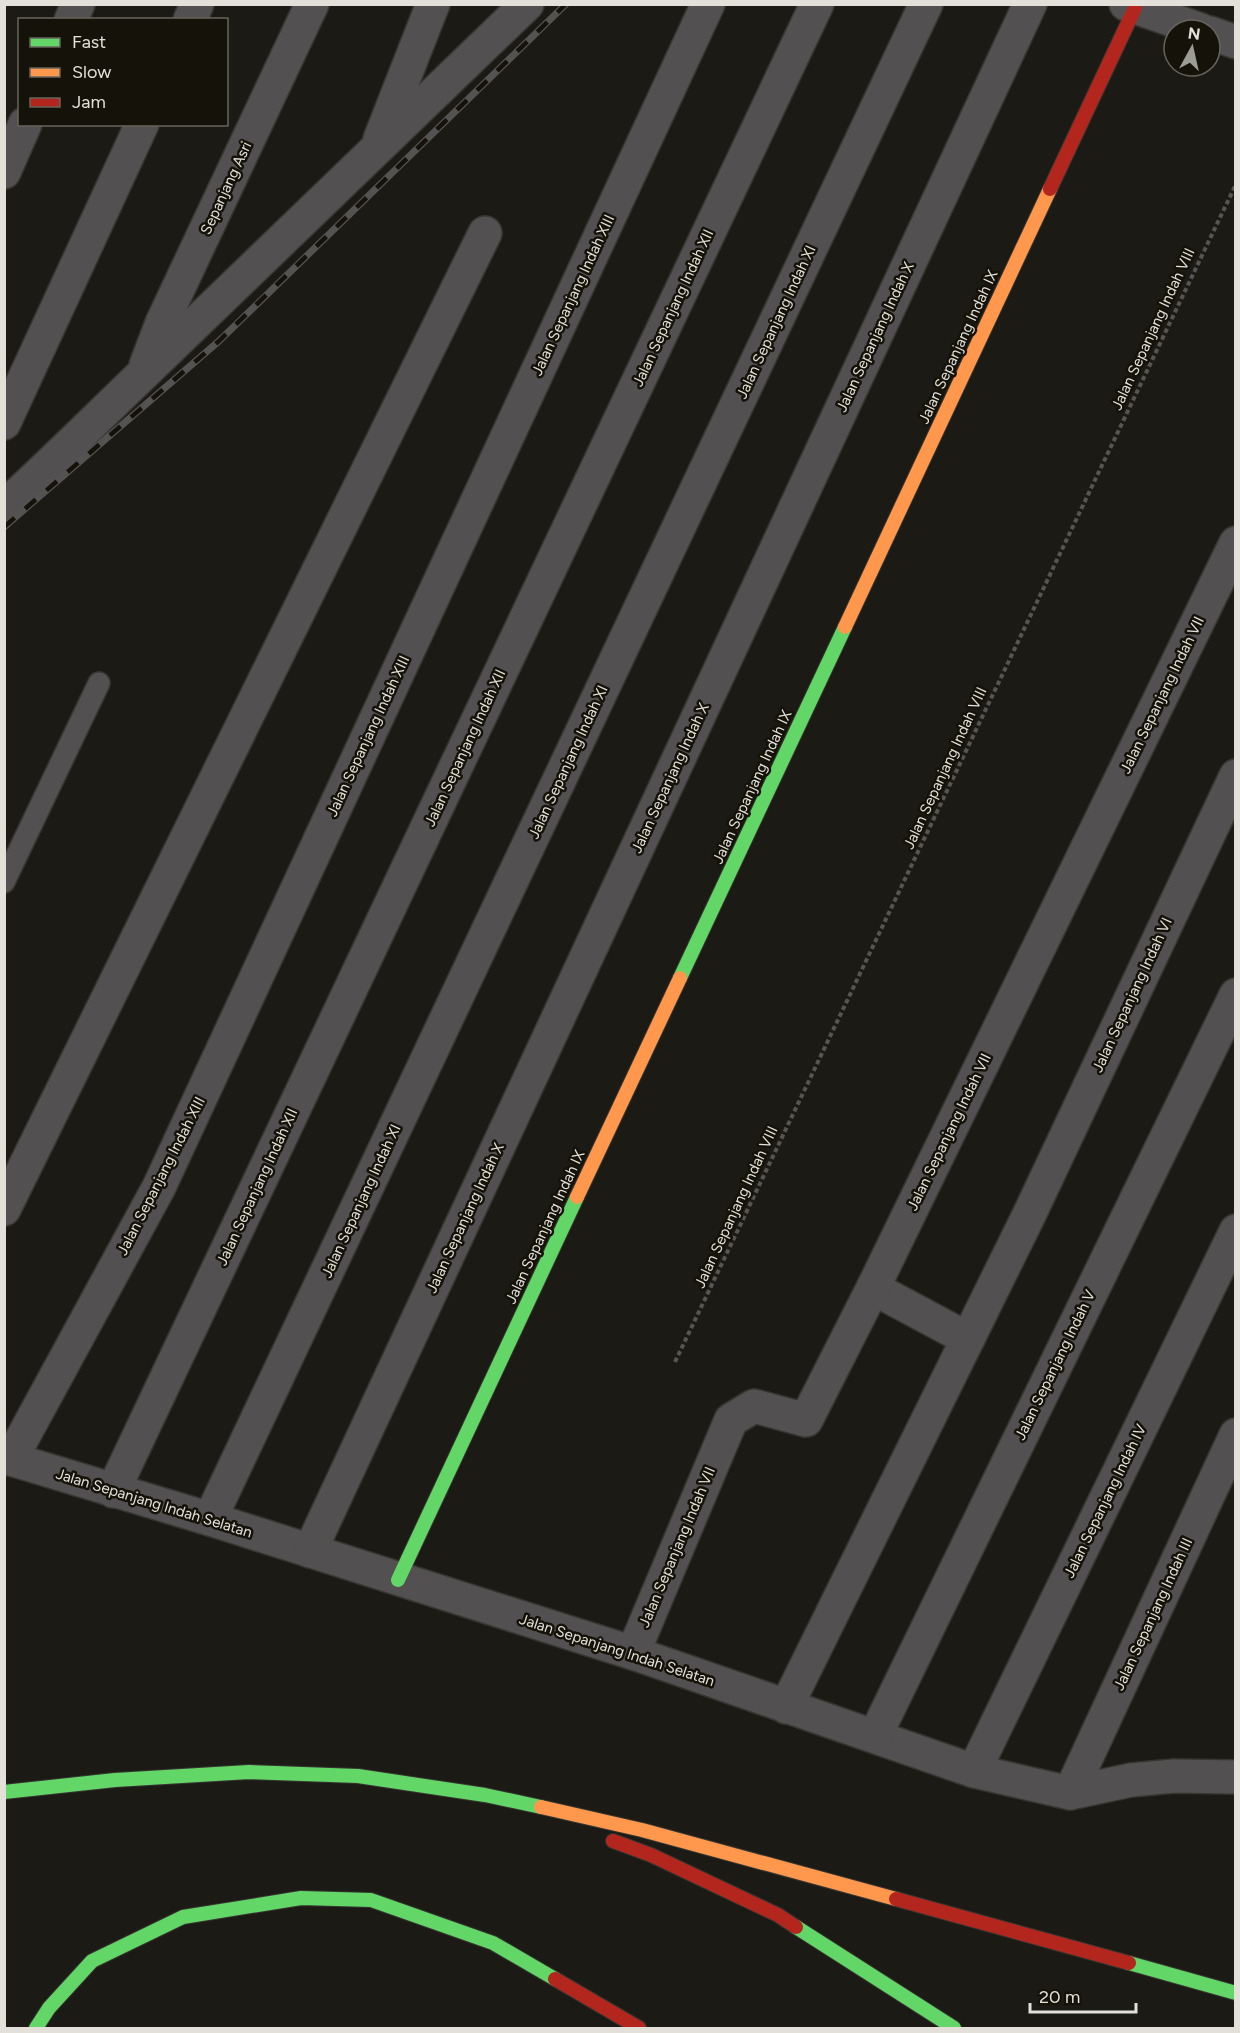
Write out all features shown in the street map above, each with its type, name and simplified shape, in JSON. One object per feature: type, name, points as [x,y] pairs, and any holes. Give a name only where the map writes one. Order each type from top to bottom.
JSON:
[{"type":"main road","name":"Jalan Sepanjang Indah IX","points":[[398,1580],[1130,6]]},
{"type":"main road","points":[[4,1792],[115,1780],[249,1772],[358,1776],[485,1795],[642,1830],[1236,1993]]},
{"type":"main road","points":[[485,1795],[651,1855],[778,1915],[954,2028]]},
{"type":"main road","points":[[36,2028],[49,2008],[92,1961],[183,1917],[301,1898],[371,1900],[493,1943],[639,2028]]},
{"type":"street","points":[[72,18],[78,4]]},
{"type":"street","points":[[191,18],[197,4]]},
{"type":"street","name":"Sepanjang Asri","points":[[143,374],[162,323],[312,4]]},
{"type":"street","points":[[375,150],[433,4]]},
{"type":"street","points":[[4,507],[527,4]]},
{"type":"street","name":"Jalan Sepanjang Indah XIII","points":[[8,1458],[159,1187],[708,4]]},
{"type":"street","name":"Jalan Sepanjang Indah XII","points":[[113,1491],[817,4]]},
{"type":"street","name":"Jalan Sepanjang Indah XI","points":[[210,1519],[926,4]]},
{"type":"street","name":"Jalan Sepanjang Indah X","points":[[310,1551],[1030,4]]},
{"type":"street","points":[[1130,6],[1166,18]]},
{"type":"street","points":[[4,172],[24,126]]},
{"type":"street","points":[[4,423],[141,126]]},
{"type":"street","points":[[4,1209],[485,233]]},
{"type":"street","name":"Jalan Sepanjang Indah VII","points":[[633,1653],[731,1420],[754,1406],[806,1420],[1236,543]]},
{"type":"street","name":"Jalan Sepanjang Indah VI","points":[[786,1707],[1029,1215],[1236,776]]},
{"type":"street","name":"Jalan Sepanjang Indah V","points":[[875,1736],[1236,995]]},
{"type":"street","name":"Jalan Sepanjang Indah IV","points":[[974,1771],[1236,1231]]},
{"type":"street","points":[[873,1287],[968,1339]]},
{"type":"street","name":"Jalan Sepanjang Indah III","points":[[1070,1793],[1236,1435]]},
{"type":"street","name":"Jalan Sepanjang Indah Selatan","points":[[8,1458],[210,1519],[633,1653],[974,1771],[1070,1793],[1131,1780],[1174,1776],[1236,1777]]},
{"type":"lane","points":[[4,882],[99,683]]},
{"type":"path","name":"Jalan Sepanjang Indah VIII","points":[[675,1362],[1236,184]]},
{"type":"railway","points":[[4,527],[219,341],[566,4]]},
{"type":"traffic: fast","points":[[680,978],[845,627]]},
{"type":"traffic: fast","points":[[398,1580],[577,1197]]},
{"type":"traffic: fast","points":[[4,1792],[115,1780],[249,1772],[358,1776],[485,1795],[541,1807]]},
{"type":"traffic: fast","points":[[36,2028],[49,2008],[92,1961],[183,1917],[301,1898],[371,1900],[493,1943],[555,1979]]},
{"type":"traffic: fast","points":[[796,1927],[954,2028]]},
{"type":"traffic: fast","points":[[1129,1963],[1236,1993]]},
{"type":"traffic: slow","points":[[845,627],[1050,189]]},
{"type":"traffic: slow","points":[[577,1197],[680,978]]},
{"type":"traffic: slow","points":[[541,1807],[642,1830],[896,1899]]},
{"type":"traffic: jam","points":[[1050,189],[1135,8]]},
{"type":"traffic: jam","points":[[613,1841],[651,1855],[778,1915],[796,1927]]},
{"type":"traffic: jam","points":[[896,1899],[1129,1963]]},
{"type":"traffic: jam","points":[[555,1979],[639,2028]]}]
